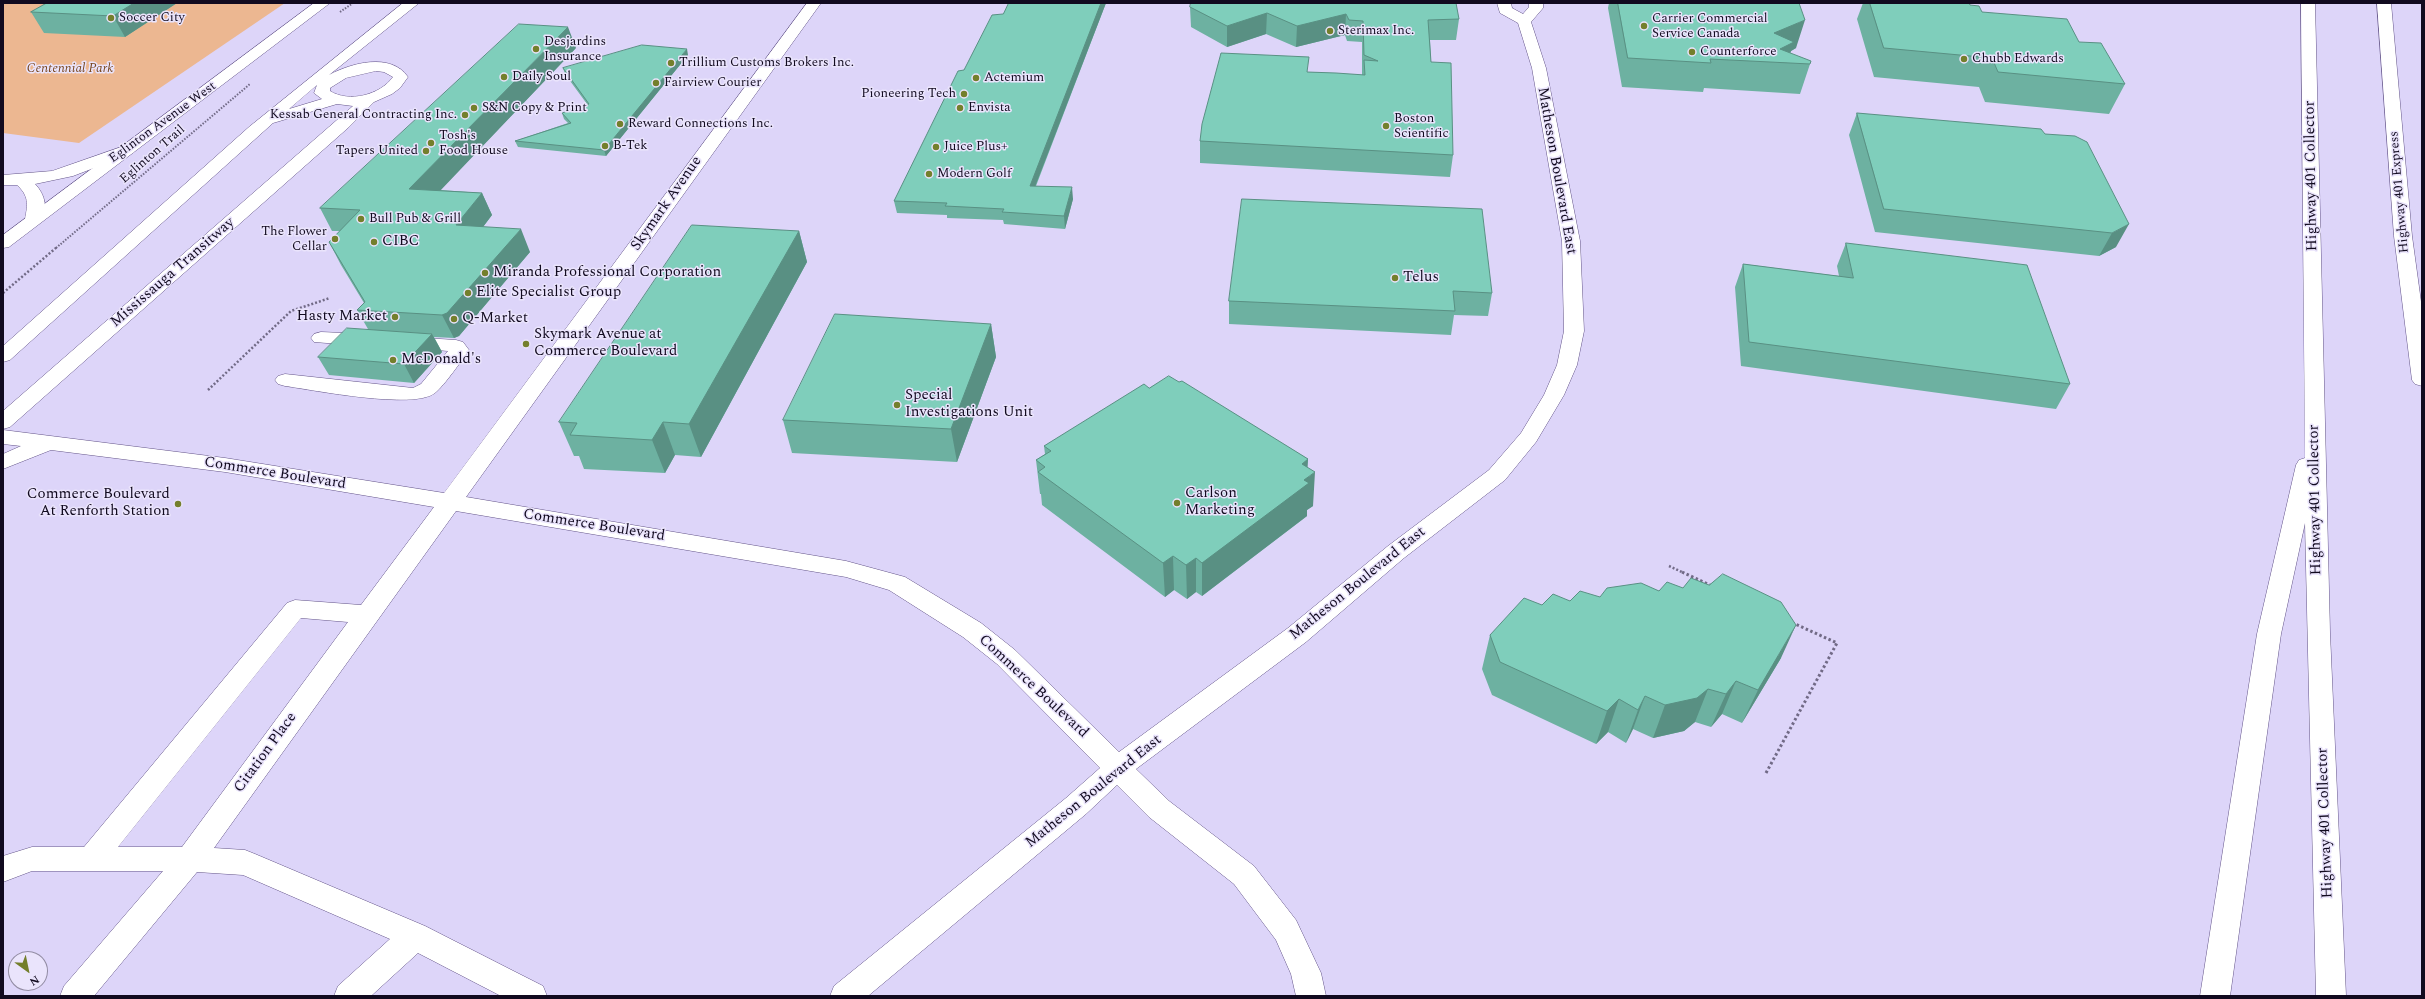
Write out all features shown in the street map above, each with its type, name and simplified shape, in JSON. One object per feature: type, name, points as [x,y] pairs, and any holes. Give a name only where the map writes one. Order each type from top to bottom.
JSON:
[{"type":"main road","name":"Eglinton Avenue West","points":[[3,243],[323,3]]},
{"type":"main road","name":"Mississauga Transitway","points":[[294,96],[323,87],[335,70],[363,41],[412,3]]},
{"type":"main road","name":"Skymark Avenue","points":[[450,504],[814,3]]},
{"type":"main road","name":"Matheson Boulevard East","points":[[845,996],[1076,806],[1118,768],[1297,635],[1396,552],[1497,475],[1529,437],[1554,395],[1567,365],[1574,331],[1571,241],[1530,12],[1505,10],[1504,3]]},
{"type":"main road","name":"Highway 401 Collector","points":[[2308,3],[2318,633],[2331,996]]},
{"type":"main road","name":"Highway 401 Express","points":[[2384,3],[2403,236],[2422,380]]},
{"type":"main road","name":"Mississauga Transitway","points":[[363,41],[366,53],[380,67]]},
{"type":"main road","name":"Mississauga Transitway","points":[[3,356],[178,195],[264,121],[294,96],[335,70],[380,67],[391,68],[398,72],[401,77],[398,83],[390,89],[370,97],[336,100],[307,110],[264,121]]},
{"type":"main road","points":[[323,87],[322,93],[327,97],[336,100]]},
{"type":"main road","name":"Mississauga Transitway","points":[[3,422],[343,124],[370,97]]},
{"type":"main road","name":"Mississauga Transitway","points":[[307,110],[339,115],[343,124]]},
{"type":"main road","points":[[3,180],[22,181],[51,178],[77,171],[127,150]]},
{"type":"main road","points":[[22,181],[35,193],[37,201],[34,219]]},
{"type":"main road","points":[[285,380],[398,394],[416,394],[428,389],[459,350],[456,346],[321,338]]},
{"type":"main road","points":[[2215,996],[2269,634],[2315,431]]},
{"type":"main road","name":"Commerce Boulevard","points":[[3,437],[46,444],[226,465],[450,504],[709,544],[846,569],[897,584],[972,630],[1006,657],[1159,809],[1244,875],[1286,930],[1306,973],[1310,996]]},
{"type":"main road","points":[[3,462],[46,444]]},
{"type":"main road","name":"Citation Place","points":[[75,996],[190,859],[367,615],[450,504]]},
{"type":"main road","points":[[92,858],[295,609],[367,615]]},
{"type":"main road","points":[[3,869],[32,859],[190,859],[244,863],[415,936],[532,996]]},
{"type":"main road","points":[[349,996],[415,936]]},
{"type":"path","points":[[336,15],[352,3]]},
{"type":"path","name":"Eglinton Trail","points":[[3,293],[254,80]]},
{"type":"path","points":[[208,390],[291,311],[330,298]]},
{"type":"path","points":[[1668,566],[1718,588]]},
{"type":"path","points":[[1766,773],[1837,643],[1788,620]]},
{"type":"green space","name":"Centennial Park","points":[[3,3],[285,3],[79,143],[3,133]]},
{"type":"building","points":[[47,3],[134,3],[113,16],[31,12]]},
{"type":"building","points":[[1009,3],[1101,3],[1030,186],[1072,187],[1064,216],[1002,212],[1004,209],[945,206],[947,203],[894,201],[958,71],[964,70],[992,15],[1003,14]]},
{"type":"building","points":[[1191,3],[1456,3],[1459,19],[1428,20],[1431,62],[1451,63],[1453,155],[1200,141],[1202,124],[1221,53],[1309,57],[1307,72],[1365,75],[1364,60],[1378,61],[1364,55],[1363,21],[1349,20],[1346,14],[1297,26],[1267,13],[1227,26],[1190,7]]},
{"type":"building","points":[[1618,3],[1799,3],[1805,20],[1774,33],[1794,42],[1780,49],[1811,61],[1810,64],[1710,59],[1711,63],[1628,58]]},
{"type":"building","points":[[1870,3],[1969,3],[1970,5],[1979,6],[1982,12],[2067,19],[2079,42],[2101,43],[2125,84],[1998,72],[1992,58],[1884,48]]},
{"type":"building","points":[[519,24],[568,27],[409,189],[482,193],[456,225],[521,229],[447,313],[442,315],[357,310],[365,302],[329,242],[360,210],[320,208]]},
{"type":"building","points":[[642,45],[687,49],[604,150],[515,141],[571,123],[562,113],[589,104],[563,68]]},
{"type":"building","points":[[1857,113],[2041,129],[2045,134],[2075,136],[2087,142],[2129,224],[2112,233],[1884,209]]},
{"type":"building","points":[[1242,199],[1482,209],[1492,293],[1453,291],[1455,311],[1229,301]]},
{"type":"building","points":[[692,225],[799,231],[689,424],[663,422],[652,440],[570,435],[577,423],[559,422]]},
{"type":"building","points":[[1846,243],[2027,265],[2070,384],[1749,342],[1743,264],[1853,278]]},
{"type":"building","name":"Special Investigations Unit","points":[[835,314],[991,324],[951,429],[783,420]]},
{"type":"building","points":[[347,328],[432,334],[404,364],[318,357]]},
{"type":"building","name":"Carlson Marketing","points":[[1169,376],[1179,382],[1182,381],[1308,459],[1302,464],[1315,472],[1304,480],[1309,483],[1202,563],[1196,558],[1186,565],[1173,556],[1163,563],[1038,472],[1045,467],[1036,460],[1051,451],[1044,446],[1144,384],[1149,388]]},
{"type":"building","points":[[1723,574],[1781,602],[1796,625],[1758,690],[1736,681],[1726,694],[1708,689],[1697,698],[1665,705],[1645,696],[1638,710],[1619,699],[1607,711],[1500,662],[1490,635],[1524,598],[1542,605],[1553,594],[1570,601],[1580,591],[1600,597],[1607,588],[1641,583],[1659,591],[1667,582],[1683,588],[1691,578],[1709,585]]},
{"type":"place","name":"Soccer City","points":[[111,18]]},
{"type":"place","name":"Carrier Commercial Service Canada","points":[[1644,26]]},
{"type":"place","name":"Sterimax Inc.","points":[[1330,31]]},
{"type":"place","name":"Desjardins Insurance","points":[[536,49]]},
{"type":"place","name":"Counterforce","points":[[1692,52]]},
{"type":"place","name":"Chubb Edwards","points":[[1964,59]]},
{"type":"place","name":"Trillium Customs Brokers Inc.","points":[[671,63]]},
{"type":"place","name":"Daily Soul","points":[[504,77]]},
{"type":"place","name":"Actemium","points":[[976,78]]},
{"type":"place","name":"Fairview Courier","points":[[656,83]]},
{"type":"place","name":"Pioneering Tech","points":[[964,94]]},
{"type":"place","name":"S&N Copy & Print","points":[[474,108]]},
{"type":"place","name":"Envista","points":[[960,108]]},
{"type":"place","name":"Kessab General Contracting Inc.","points":[[465,115]]},
{"type":"place","name":"Reward Connections Inc.","points":[[620,124]]},
{"type":"place","name":"Boston Scientific","points":[[1386,126]]},
{"type":"place","name":"Tosh's Food House","points":[[431,143]]},
{"type":"place","name":"B-Tek","points":[[605,146]]},
{"type":"place","name":"Juice Plus+","points":[[936,147]]},
{"type":"place","name":"Tapers United","points":[[426,151]]},
{"type":"place","name":"Modern Golf","points":[[929,174]]},
{"type":"place","name":"Bull Pub & Grill","points":[[361,219]]},
{"type":"place","name":"The Flower Cellar","points":[[335,239]]},
{"type":"place","name":"CIBC","points":[[374,242]]},
{"type":"place","name":"Miranda Professional Corporation","points":[[485,273]]},
{"type":"place","name":"Telus","points":[[1395,278]]},
{"type":"place","name":"Elite Specialist Group","points":[[468,293]]},
{"type":"place","name":"Hasty Market","points":[[395,317]]},
{"type":"place","name":"Q-Market","points":[[454,319]]},
{"type":"place","name":"Skymark Avenue at Commerce Boulevard","points":[[526,344]]},
{"type":"place","name":"McDonald's","points":[[393,360]]},
{"type":"place","name":"Special Investigations Unit","points":[[897,405]]},
{"type":"place","name":"Carlson Marketing","points":[[1177,503]]},
{"type":"place","name":"Commerce Boulevard At Renforth Station","points":[[178,504]]}]
